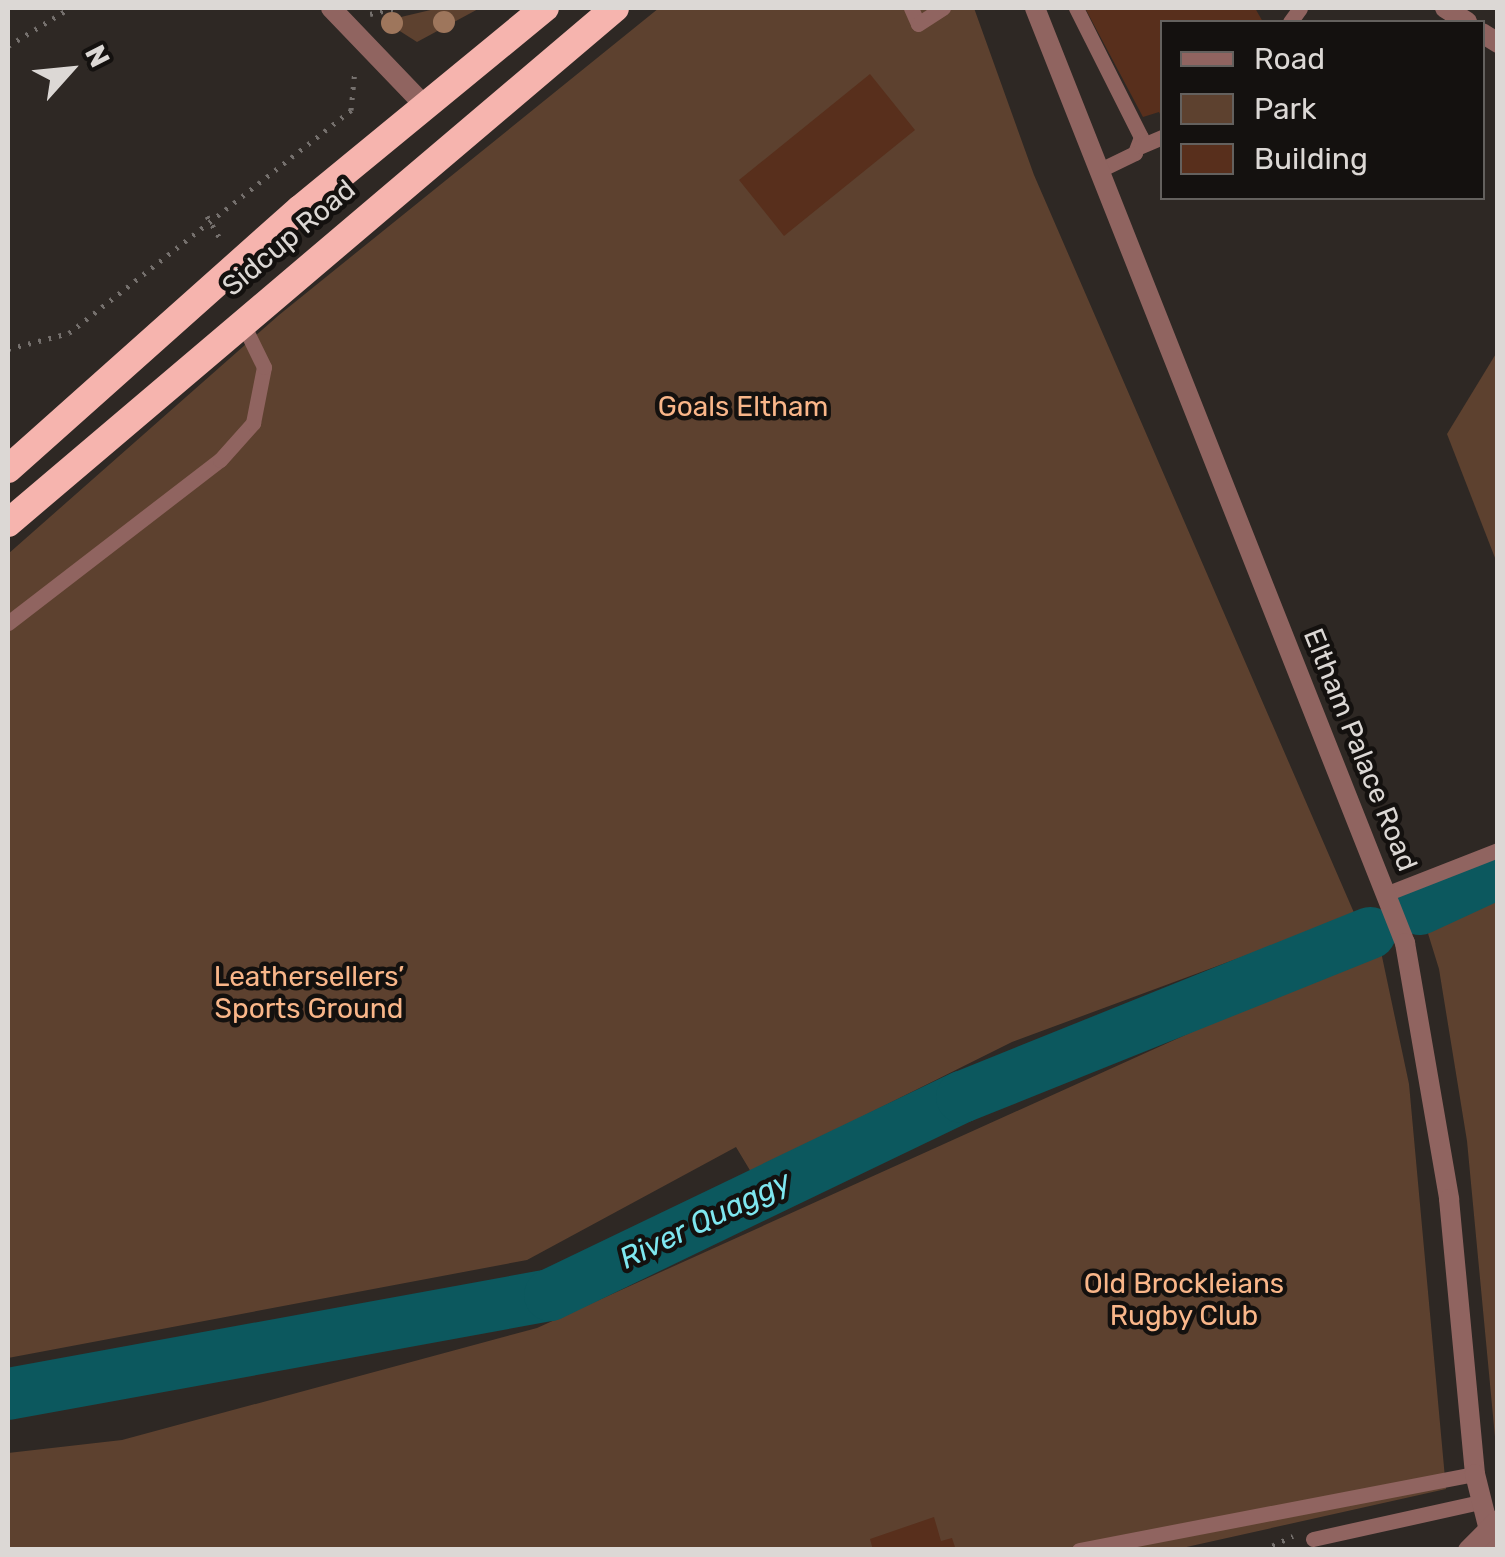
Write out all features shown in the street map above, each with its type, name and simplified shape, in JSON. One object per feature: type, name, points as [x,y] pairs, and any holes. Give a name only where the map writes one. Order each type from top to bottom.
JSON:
[{"type":"highway","name":"Sidcup Road","points":[[8,470],[425,106],[545,8]]},
{"type":"highway","name":"Sidcup Road","points":[[8,523],[240,320],[616,8]]},
{"type":"street","points":[[331,8],[362,24],[425,106]]},
{"type":"street","name":"Eltham Palace Road","points":[[1035,8],[1405,943],[1444,1166],[1474,1474],[1480,1502],[1492,1524],[1494,1550]]},
{"type":"street","points":[[1468,1550],[1492,1524]]},
{"type":"lane","points":[[911,8],[918,24],[943,8]]},
{"type":"lane","points":[[1076,8],[1141,146]]},
{"type":"lane","points":[[1100,170],[1160,138]]},
{"type":"lane","points":[[8,623],[220,460],[254,422],[264,367],[240,320]]},
{"type":"lane","points":[[1388,892],[1498,850]]},
{"type":"lane","points":[[1079,1550],[1474,1474]]},
{"type":"lane","points":[[1314,1539],[1480,1502]]},
{"type":"path","points":[[8,46],[70,8]]},
{"type":"path","points":[[8,349],[69,333],[207,216],[350,110],[362,24],[396,8]]},
{"type":"path","points":[[207,216],[219,237]]},
{"type":"path","points":[[1263,1550],[1311,1530],[1314,1539]]},
{"type":"green space","points":[[439,8],[480,8],[417,42],[384,21]]},
{"type":"green space","name":"Goals Eltham","points":[[659,8],[974,8],[1034,175],[1355,915],[1012,1042],[751,1172],[736,1147],[527,1260],[8,1358],[8,554],[279,315]]},
{"type":"green space","points":[[1497,352],[1497,563],[1447,434]]},
{"type":"green space","points":[[1497,881],[1497,1458],[1467,1141],[1439,969],[1422,914]]},
{"type":"green space","name":"Old Brockleians Rugby Club","points":[[1380,947],[1409,1084],[1446,1489],[1173,1550],[8,1550],[8,1453],[122,1440],[537,1328]]},
{"type":"building","points":[[1085,8],[1255,8],[1262,20],[1160,20],[1160,114],[1143,117]]},
{"type":"building","points":[[870,74],[915,130],[784,236],[739,180]]},
{"type":"building","points":[[934,1517],[941,1541],[952,1538],[956,1550],[873,1550],[870,1539]]},
{"type":"waterway","name":"River Quaggy","points":[[1420,909],[1498,873]]},
{"type":"waterway","name":"River Quaggy","points":[[8,1394],[550,1295],[962,1097],[1370,933]]},
{"type":"park label","name":"Leathersellers’ Sports Ground","points":[[309,993]]}]
